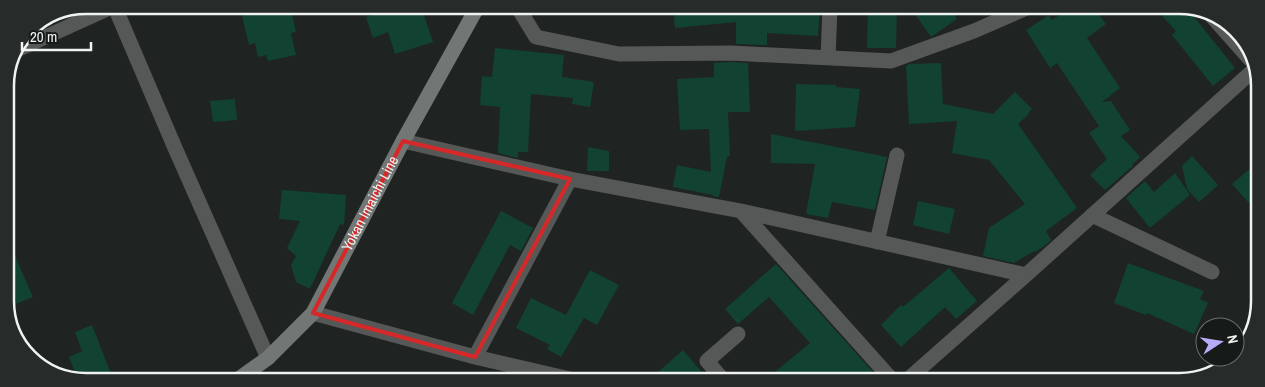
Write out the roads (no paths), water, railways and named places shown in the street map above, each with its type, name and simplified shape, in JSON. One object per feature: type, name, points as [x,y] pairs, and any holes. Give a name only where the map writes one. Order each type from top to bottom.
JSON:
[{"type":"main road","name":"Yokan Imaichi Line","points":[[247,373],[268,358],[313,313],[403,141],[474,14]]},
{"type":"street","points":[[26,46],[96,14]]},
{"type":"street","points":[[119,14],[175,148],[268,358]]},
{"type":"street","points":[[522,14],[536,37],[619,54],[731,53],[891,61],[1014,14]]},
{"type":"street","points":[[828,58],[830,14]]},
{"type":"street","points":[[1224,30],[1242,50]]},
{"type":"street","points":[[915,373],[1250,73]]},
{"type":"street","points":[[403,141],[570,179],[740,211],[1026,275]]},
{"type":"street","points":[[877,242],[897,155]]},
{"type":"street","points":[[475,358],[570,179]]},
{"type":"street","points":[[740,211],[886,373]]},
{"type":"street","points":[[1092,214],[1212,272]]},
{"type":"street","points":[[313,313],[475,358],[543,373]]},
{"type":"street","points":[[717,373],[707,362],[738,334]]}]
